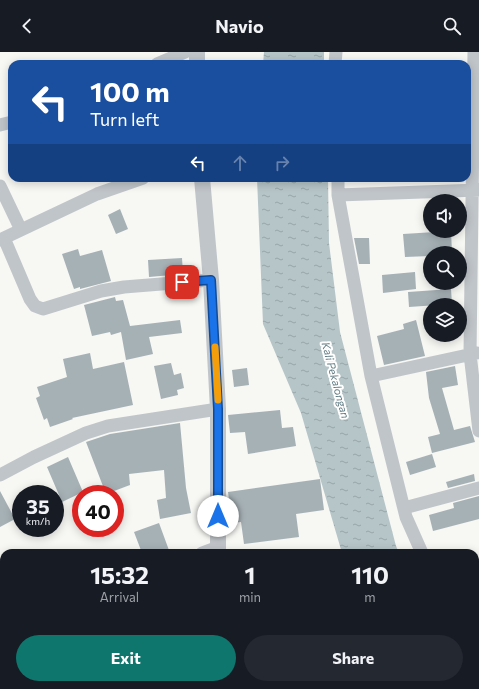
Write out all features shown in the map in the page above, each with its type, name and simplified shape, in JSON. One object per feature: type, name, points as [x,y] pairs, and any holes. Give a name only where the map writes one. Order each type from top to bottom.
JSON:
[{"type":"street","points":[[167,60],[186,52]]},
{"type":"street","points":[[474,52],[473,81],[476,191],[475,353],[479,431]]},
{"type":"street","points":[[132,182],[97,194],[2,239],[30,300],[35,306],[43,309],[101,291],[124,287],[211,280]]},
{"type":"street","points":[[202,182],[211,280],[218,409],[218,549]]},
{"type":"street","points":[[338,182],[338,195],[371,376],[406,517],[420,549]]},
{"type":"street","points":[[0,186],[21,230]]},
{"type":"street","points":[[338,195],[476,191]]},
{"type":"street","points":[[371,376],[475,353]]},
{"type":"street","points":[[0,475],[34,457],[86,433],[108,426],[218,409]]},
{"type":"street","points":[[404,508],[479,488]]},
{"type":"water","points":[[264,52],[324,52],[324,60],[263,60]]},
{"type":"water","name":"Kali Pekalongan","points":[[257,182],[328,182],[329,243],[340,332],[397,549],[341,549],[301,413],[263,324]]},
{"type":"building","points":[[120,209],[128,229],[116,234],[108,215]]},
{"type":"building","points":[[423,233],[423,238],[451,238],[452,246],[423,246],[423,256],[405,257],[403,234]]},
{"type":"building","points":[[354,238],[369,238],[370,264],[359,264]]},
{"type":"building","points":[[78,249],[80,256],[102,250],[111,281],[80,289],[80,287],[74,289],[62,254]]},
{"type":"building","points":[[182,258],[183,274],[149,277],[148,260]]},
{"type":"building","points":[[415,272],[416,289],[383,293],[382,275]]},
{"type":"building","points":[[451,290],[452,298],[423,298],[423,306],[409,307],[408,292]]},
{"type":"building","points":[[115,297],[116,301],[123,300],[130,326],[180,320],[182,333],[149,337],[153,354],[126,360],[121,332],[111,335],[110,332],[92,336],[84,305]]},
{"type":"building","points":[[416,320],[425,356],[384,365],[377,336],[404,329],[403,324]]},
{"type":"building","points":[[90,353],[93,369],[124,362],[133,405],[72,418],[73,419],[50,427],[47,418],[44,420],[36,398],[40,396],[37,387],[67,377],[63,359]]},
{"type":"building","points":[[171,363],[174,375],[181,373],[184,388],[177,390],[178,395],[161,399],[154,366]]},
{"type":"building","points":[[455,366],[458,385],[442,388],[454,430],[470,426],[475,442],[432,453],[428,437],[440,434],[429,398],[426,372]]},
{"type":"building","points":[[247,368],[249,385],[234,387],[232,370]]},
{"type":"building","points":[[280,410],[282,428],[293,427],[296,446],[248,454],[245,432],[230,433],[228,415]]},
{"type":"building","points":[[180,423],[186,488],[191,513],[160,519],[157,500],[166,498],[164,470],[129,474],[130,485],[124,487],[124,485],[103,485],[86,442],[110,434]]},
{"type":"building","points":[[432,454],[436,467],[410,475],[406,462]]},
{"type":"building","points":[[68,457],[80,485],[72,485],[72,497],[64,501],[64,485],[55,485],[47,467]]},
{"type":"building","points":[[474,474],[475,481],[448,488],[446,482]]},
{"type":"building","points":[[320,479],[324,510],[296,514],[299,537],[244,544],[241,522],[232,523],[228,492]]},
{"type":"building","points":[[0,491],[12,513],[12,521],[0,527]]},
{"type":"building","points":[[479,496],[479,519],[433,531],[429,515],[454,508],[453,503]]},
{"type":"building","points":[[159,523],[169,549],[140,549],[134,532]]},
{"type":"slow traffic","points":[[215,347],[218,400]]},
{"type":"route","points":[[182,282],[211,280],[218,409],[218,516]]}]
